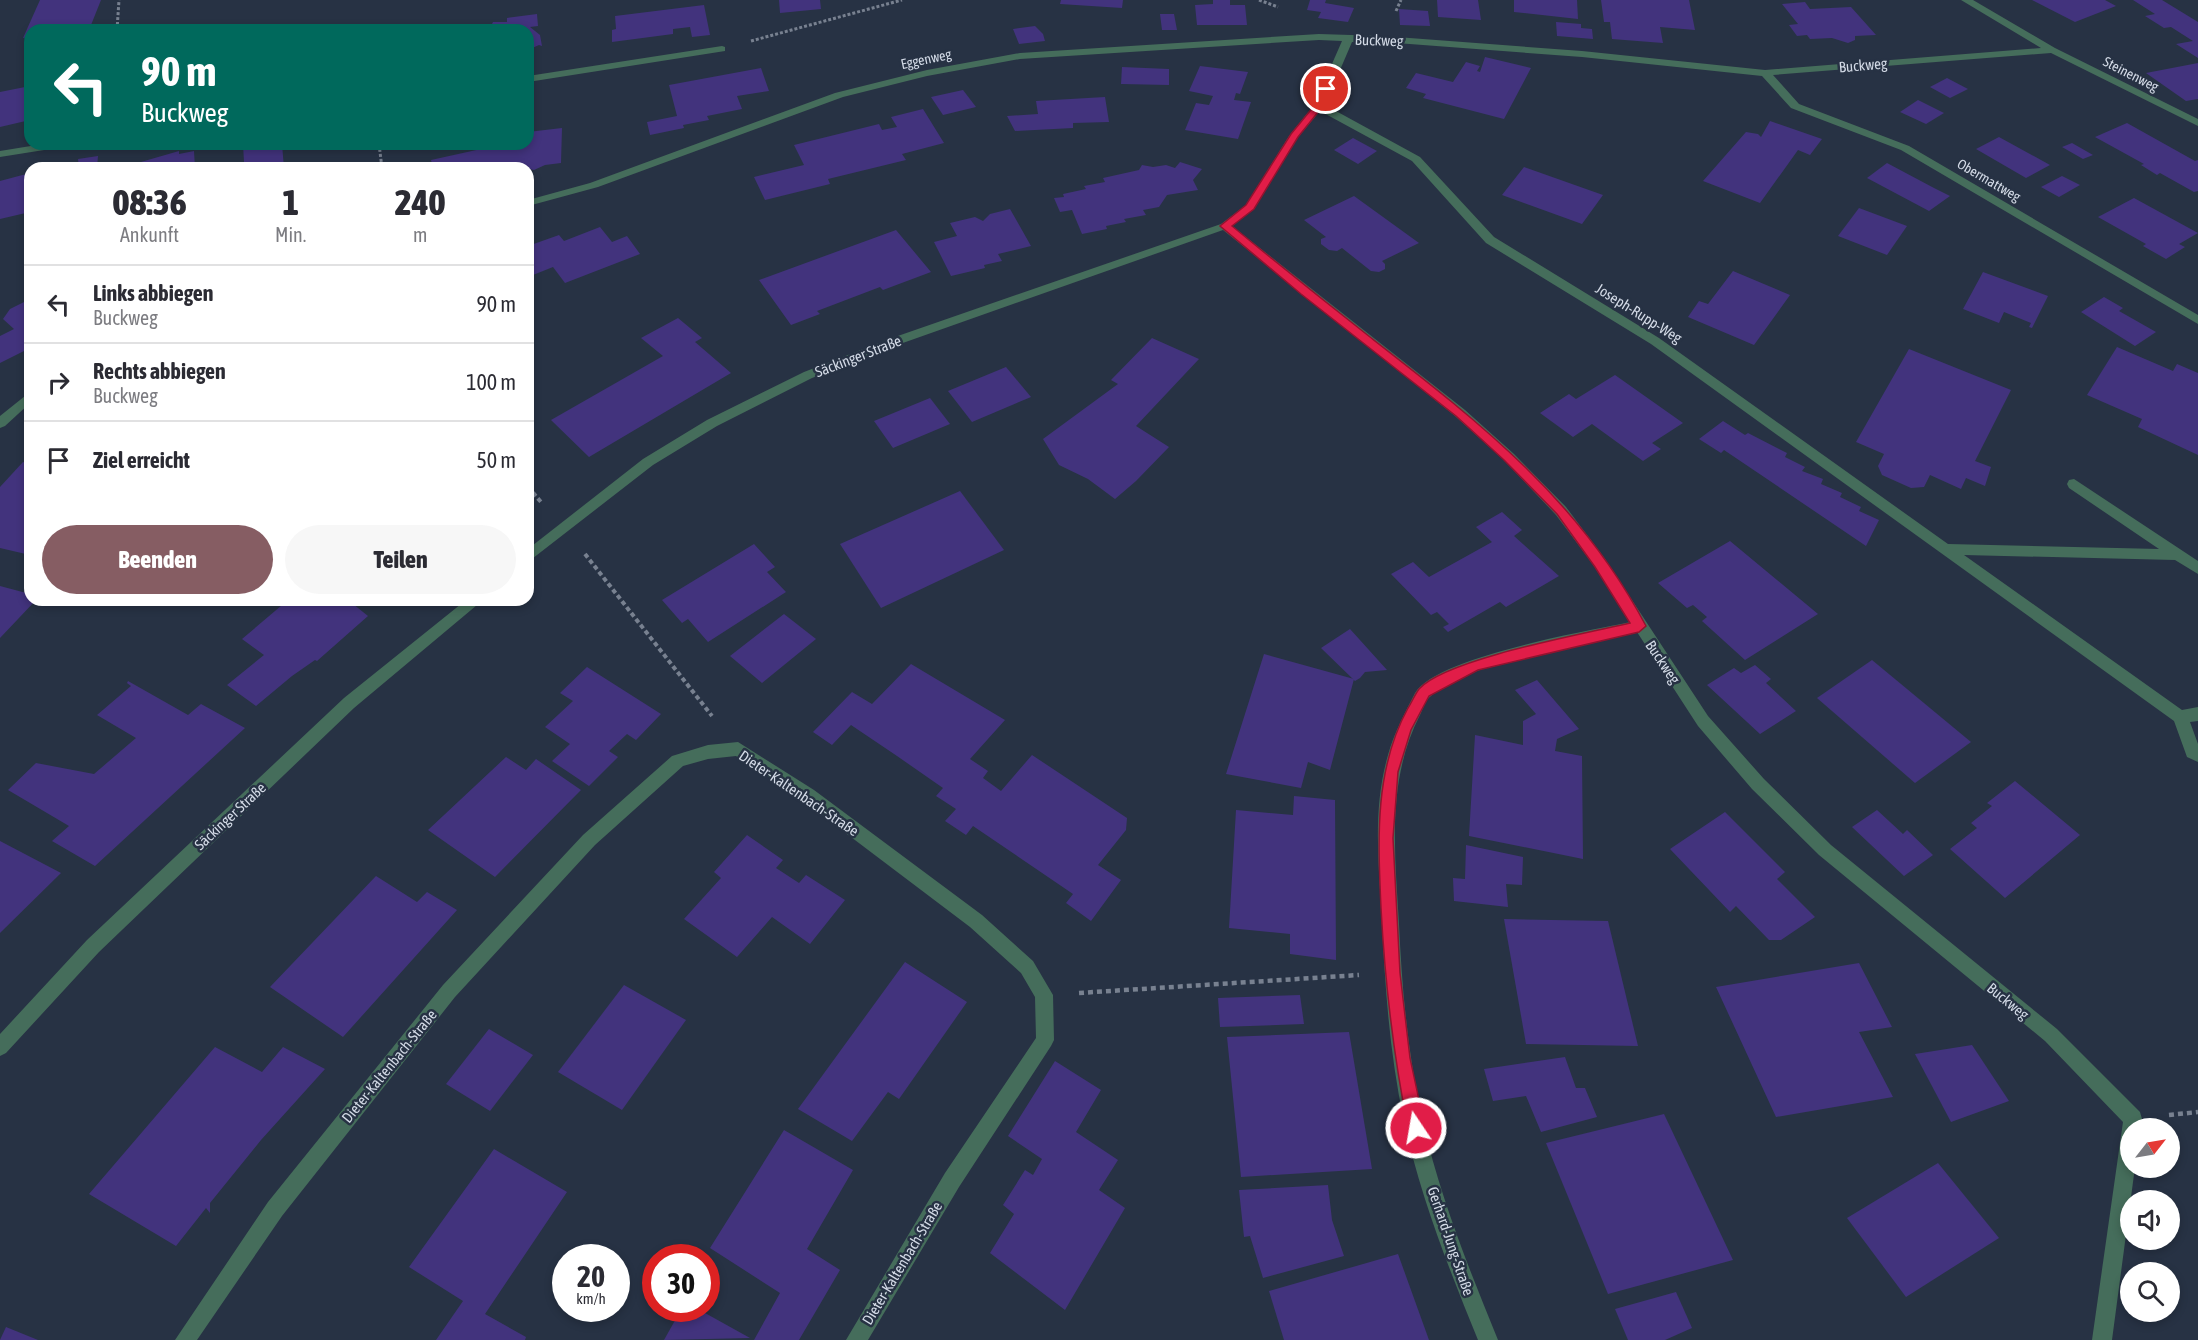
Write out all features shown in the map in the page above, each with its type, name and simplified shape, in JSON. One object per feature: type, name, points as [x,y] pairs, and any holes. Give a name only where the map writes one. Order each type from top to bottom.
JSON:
[{"type":"street","name":"Steinenweg","points":[[1966,0],[2052,50],[2198,123]]},
{"type":"street","name":"Eggenweg","points":[[534,201],[594,185],[839,96],[927,73],[1020,56],[1319,37],[1348,39]]},
{"type":"street","name":"Buckweg","points":[[2052,50],[1765,73],[1582,54],[1395,40],[1348,39],[1319,106],[1294,136],[1250,207],[1225,226],[1305,292],[1460,413],[1509,457],[1562,511],[1600,563],[1703,721],[1767,792],[1825,849],[2051,1035],[2122,1118]]},
{"type":"street","points":[[534,78],[722,49]]},
{"type":"street","name":"Obermattweg","points":[[1765,73],[1795,106],[1905,148],[2198,320]]},
{"type":"street","name":"Joseph-Rupp-Weg","points":[[1319,106],[1416,159],[1490,240],[1655,341],[2180,717]]},
{"type":"street","points":[[0,154],[25,150]]},
{"type":"street","name":"Säckinger Straße","points":[[534,552],[648,462],[711,423],[808,375],[896,341],[1225,226]]},
{"type":"street","points":[[0,423],[24,401]]},
{"type":"street","points":[[2074,484],[2198,568]]},
{"type":"street","points":[[1943,549],[2178,555]]},
{"type":"street","name":"Säckinger Straße","points":[[0,1047],[93,946],[349,703],[469,606]]},
{"type":"street","name":"Gerhard-Jung-Straße","points":[[1488,1340],[1462,1278],[1421,1152],[1402,1058],[1392,973],[1386,838],[1391,772],[1404,729],[1425,692],[1447,678],[1476,665],[1639,626]]},
{"type":"street","points":[[2198,714],[2180,717],[2193,752],[2198,755]]},
{"type":"street","name":"Dieter-Kaltenbach-Straße","points":[[185,1340],[275,1209],[449,991],[590,840],[678,761],[708,752],[738,749],[808,795],[976,921],[1027,967],[1044,995],[1045,1040],[952,1180],[856,1340]]},
{"type":"street","points":[[2102,1340],[2124,1178]]},
{"type":"path","points":[[117,24],[119,0]]},
{"type":"path","points":[[722,49],[902,0]]},
{"type":"path","points":[[1398,6],[1401,0]]},
{"type":"path","points":[[564,528],[738,749]]},
{"type":"path","points":[[1044,995],[1392,973]]},
{"type":"building","points":[[40,0],[101,0],[91,24],[29,24]]},
{"type":"building","points":[[779,0],[820,0],[821,9],[780,13]]},
{"type":"building","points":[[1061,0],[1123,0],[1122,8],[1060,4]]},
{"type":"building","points":[[1213,0],[1230,0],[1230,5],[1245,5],[1247,25],[1197,25],[1195,5],[1213,4]]},
{"type":"building","points":[[1310,0],[1326,0],[1325,3],[1354,8],[1348,22],[1318,18],[1321,12],[1307,10]]},
{"type":"building","points":[[1437,0],[1478,0],[1481,20],[1438,17]]},
{"type":"building","points":[[1514,0],[1577,0],[1578,19],[1514,12]]},
{"type":"building","points":[[1601,0],[1689,0],[1695,30],[1660,27],[1663,43],[1612,39],[1610,22],[1604,22]]},
{"type":"building","points":[[2032,0],[2105,0],[2116,6],[2075,22]]},
{"type":"building","points":[[2133,0],[2162,0],[2198,22],[2198,58],[2176,44],[2193,41],[2171,27],[2164,28],[2145,16],[2155,14]]},
{"type":"building","points":[[1805,2],[1810,9],[1851,7],[1876,35],[1855,36],[1855,40],[1848,43],[1832,38],[1810,39],[1807,35],[1797,36],[1789,25],[1798,24],[1782,4]]},
{"type":"building","points":[[704,5],[710,35],[692,37],[690,27],[673,29],[673,34],[612,42],[612,30],[616,29],[615,16]]},
{"type":"building","points":[[1399,9],[1428,11],[1430,26],[1400,25]]},
{"type":"building","points":[[537,14],[538,26],[534,26],[534,24],[492,24],[493,22],[507,22],[507,18]]},
{"type":"building","points":[[1160,14],[1174,14],[1177,30],[1162,30]]},
{"type":"building","points":[[1556,22],[1581,24],[1581,28],[1592,29],[1593,39],[1557,36]]},
{"type":"building","points":[[1035,26],[1043,34],[1045,41],[1019,44],[1013,29]]},
{"type":"building","points":[[534,30],[540,35],[542,46],[534,47]]},
{"type":"building","points":[[1485,57],[1531,68],[1504,119],[1423,98],[1426,94],[1406,88],[1416,73],[1453,82],[1466,62],[1480,66],[1477,71],[1480,72]]},
{"type":"building","points":[[2198,63],[2198,99],[2186,101],[2146,73]]},
{"type":"building","points":[[1200,66],[1248,72],[1240,94],[1236,93],[1234,100],[1251,102],[1238,139],[1185,130],[1196,103],[1209,105],[1213,96],[1189,91]]},
{"type":"building","points":[[1122,67],[1169,69],[1169,85],[1121,84]]},
{"type":"building","points":[[761,68],[769,91],[737,96],[742,109],[707,116],[709,120],[650,135],[647,122],[677,116],[669,85]]},
{"type":"building","points":[[1947,78],[1968,89],[1950,98],[1930,87]]},
{"type":"building","points":[[24,87],[24,121],[0,127],[0,92]]},
{"type":"building","points":[[963,90],[976,107],[943,115],[931,97]]},
{"type":"building","points":[[1105,97],[1109,122],[1073,123],[1073,128],[1015,131],[1007,116],[1038,114],[1036,101]]},
{"type":"building","points":[[1918,100],[1944,113],[1926,124],[1900,112]]},
{"type":"building","points":[[923,109],[944,143],[902,154],[906,160],[828,179],[830,184],[765,200],[754,177],[804,165],[794,145],[879,124],[882,130],[897,127],[891,117]]},
{"type":"building","points":[[1770,121],[1822,139],[1810,155],[1798,150],[1760,203],[1703,181],[1746,132],[1758,134],[1761,137]]},
{"type":"building","points":[[2127,123],[2195,161],[2198,160],[2198,191],[2194,192],[2160,173],[2157,175],[2141,165],[2144,164],[2095,137]]},
{"type":"building","points":[[562,128],[561,163],[545,165],[534,170],[534,162],[432,162],[431,160],[476,150],[534,150],[534,131]]},
{"type":"building","points":[[1999,137],[2050,165],[2026,178],[1976,149]]},
{"type":"building","points":[[1353,138],[1377,151],[1358,164],[1334,150]]},
{"type":"building","points":[[2072,143],[2093,155],[2083,159],[2062,147]]},
{"type":"building","points":[[243,150],[282,150],[284,162],[244,162]]},
{"type":"building","points":[[179,151],[179,154],[194,151],[195,162],[141,162]]},
{"type":"building","points":[[98,156],[98,162],[78,162],[78,159]]},
{"type":"building","points":[[1180,162],[1202,169],[1193,180],[1198,190],[1167,195],[1159,207],[1143,210],[1146,215],[1124,219],[1126,222],[1106,226],[1107,229],[1082,234],[1072,210],[1060,212],[1054,198],[1086,189],[1084,186],[1105,182],[1103,178],[1139,170],[1142,165],[1153,167],[1166,165],[1175,168]]},
{"type":"building","points":[[1887,163],[1950,196],[1929,211],[1867,178]]},
{"type":"building","points":[[1524,167],[1603,195],[1582,224],[1502,195]]},
{"type":"building","points":[[24,175],[24,213],[0,219],[0,181]]},
{"type":"building","points":[[2062,176],[2080,185],[2059,197],[2041,187]]},
{"type":"building","points":[[1354,196],[1419,243],[1382,261],[1385,269],[1379,272],[1371,271],[1342,248],[1337,251],[1329,250],[1321,244],[1321,239],[1326,237],[1304,220]]},
{"type":"building","points":[[2134,198],[2198,233],[2179,244],[2185,247],[2166,259],[2143,246],[2146,244],[2098,217]]},
{"type":"building","points":[[1859,208],[1907,226],[1887,255],[1838,236]]},
{"type":"building","points":[[1010,209],[1031,246],[998,254],[1002,261],[984,265],[985,268],[951,276],[934,242],[957,236],[950,223],[975,217],[983,221],[990,214]]},
{"type":"building","points":[[600,227],[612,242],[627,236],[640,254],[565,283],[553,267],[534,275],[534,244],[559,235],[564,241]]},
{"type":"building","points":[[896,230],[931,272],[883,290],[880,287],[817,311],[820,314],[791,325],[759,280]]},
{"type":"building","points":[[1733,271],[1790,295],[1754,345],[1688,317],[1699,301],[1708,304]]},
{"type":"building","points":[[1983,272],[2048,296],[2032,328],[2029,327],[2031,323],[2004,312],[1999,323],[1963,309]]},
{"type":"building","points":[[2104,297],[2123,308],[2119,311],[2156,332],[2135,346],[2081,312]]},
{"type":"building","points":[[24,302],[24,351],[0,363],[0,336],[14,329],[3,319],[10,309]]},
{"type":"building","points":[[678,318],[702,338],[695,342],[731,373],[589,457],[551,420],[663,356],[641,338]]},
{"type":"building","points":[[1152,338],[1199,359],[1136,426],[1169,447],[1115,499],[1088,479],[1059,465],[1043,439],[1118,384],[1111,380]]},
{"type":"building","points":[[2117,347],[2173,371],[2177,364],[2198,373],[2198,455],[2138,427],[2142,419],[2087,395]]},
{"type":"building","points":[[1909,349],[2011,390],[1975,461],[1991,467],[1985,486],[1966,478],[1961,489],[1930,475],[1924,487],[1911,488],[1882,475],[1878,466],[1884,454],[1856,442]]},
{"type":"building","points":[[1006,367],[1031,397],[972,422],[948,391]]},
{"type":"building","points":[[1615,375],[1683,423],[1652,443],[1661,449],[1643,461],[1592,424],[1573,437],[1540,413],[1569,394],[1576,399]]},
{"type":"building","points":[[930,398],[950,424],[893,448],[874,421]]},
{"type":"building","points":[[1723,421],[1745,435],[1748,433],[1787,453],[1785,457],[1805,467],[1802,471],[1823,479],[1821,484],[1842,493],[1840,497],[1861,507],[1859,511],[1879,520],[1866,546],[1724,450],[1721,453],[1699,439]]},
{"type":"building","points":[[24,462],[24,554],[0,548],[0,487]]},
{"type":"building","points":[[960,491],[1004,550],[881,608],[840,544]]},
{"type":"building","points":[[1502,512],[1522,530],[1514,536],[1559,576],[1506,607],[1500,602],[1448,632],[1443,627],[1449,624],[1437,612],[1431,615],[1391,574],[1413,562],[1429,577],[1492,542],[1476,527]]},
{"type":"building","points":[[1730,541],[1818,614],[1745,660],[1702,621],[1707,617],[1693,605],[1687,608],[1658,583]]},
{"type":"building","points":[[754,544],[775,567],[767,572],[786,592],[708,642],[688,619],[682,623],[662,600]]},
{"type":"building","points":[[0,586],[24,592],[24,606],[30,606],[0,638]]},
{"type":"building","points":[[281,606],[356,606],[368,616],[317,661],[315,660],[292,676],[256,706],[227,685],[264,655],[242,639]]},
{"type":"building","points":[[784,614],[816,639],[762,683],[730,656]]},
{"type":"building","points":[[1350,629],[1387,670],[1365,672],[1355,681],[1321,648]]},
{"type":"building","points":[[1264,654],[1354,679],[1330,770],[1308,762],[1301,788],[1226,774]]},
{"type":"building","points":[[1872,660],[1971,742],[1915,783],[1817,698]]},
{"type":"building","points":[[911,664],[1005,720],[970,759],[988,771],[983,778],[1001,791],[1032,755],[1127,818],[1126,830],[1098,865],[1121,880],[1091,921],[1066,903],[1073,894],[973,826],[966,835],[945,821],[956,809],[936,796],[943,788],[897,756],[851,725],[832,745],[813,732],[852,692],[872,704]]},
{"type":"building","points":[[1755,665],[1771,679],[1766,683],[1796,711],[1760,734],[1707,685],[1734,668],[1741,673]]},
{"type":"building","points":[[587,667],[661,714],[636,740],[627,734],[609,751],[618,757],[589,786],[552,761],[570,744],[545,727],[573,701],[560,693]]},
{"type":"building","points":[[1537,680],[1579,729],[1557,739],[1555,751],[1582,756],[1583,859],[1469,836],[1475,735],[1523,745],[1523,721],[1536,714],[1515,690]]},
{"type":"building","points":[[128,681],[188,715],[201,704],[245,728],[95,866],[52,841],[69,826],[8,790],[36,763],[94,774],[136,738],[97,715],[131,686],[127,683]]},
{"type":"building","points":[[506,757],[526,770],[536,759],[581,790],[495,877],[428,830]]},
{"type":"building","points":[[2015,781],[2080,835],[2005,898],[1950,849],[1977,828],[1971,823],[1992,806],[1987,803]]},
{"type":"building","points":[[1294,796],[1335,800],[1336,960],[1290,954],[1290,934],[1229,928],[1236,810],[1293,815]]},
{"type":"building","points":[[1877,810],[1903,834],[1907,830],[1933,855],[1904,876],[1852,827]]},
{"type":"building","points":[[1725,812],[1785,872],[1777,879],[1815,917],[1781,940],[1769,940],[1736,906],[1730,912],[1670,849]]},
{"type":"building","points":[[747,835],[783,860],[776,868],[799,883],[806,875],[845,900],[810,944],[772,917],[737,957],[684,919],[721,878],[714,872]]},
{"type":"building","points":[[0,841],[61,873],[0,933]]},
{"type":"building","points":[[1466,845],[1523,857],[1522,885],[1506,884],[1508,907],[1454,901],[1453,878],[1465,879]]},
{"type":"building","points":[[376,876],[417,902],[427,892],[457,910],[343,1037],[270,987]]},
{"type":"building","points":[[1504,919],[1608,921],[1638,1046],[1526,1044]]},
{"type":"building","points":[[905,962],[967,1002],[899,1099],[888,1092],[852,1141],[798,1109]]},
{"type":"building","points":[[1859,963],[1892,1027],[1859,1032],[1893,1097],[1776,1117],[1716,987]]},
{"type":"building","points":[[624,985],[686,1020],[622,1110],[558,1072]]},
{"type":"building","points":[[1300,995],[1304,1024],[1220,1027],[1218,998]]},
{"type":"building","points":[[489,1029],[533,1055],[490,1111],[446,1084]]},
{"type":"building","points":[[1349,1032],[1372,1169],[1241,1177],[1227,1037]]},
{"type":"building","points":[[1972,1045],[2009,1101],[1951,1122],[1915,1054]]},
{"type":"building","points":[[215,1047],[262,1072],[283,1047],[325,1069],[261,1140],[210,1203],[210,1213],[206,1208],[176,1246],[89,1194]]},
{"type":"building","points":[[1565,1057],[1576,1088],[1585,1088],[1597,1117],[1541,1132],[1526,1096],[1493,1101],[1484,1069]]},
{"type":"building","points":[[1055,1061],[1101,1090],[1076,1132],[1118,1160],[1099,1190],[1125,1208],[1065,1310],[990,1253],[1014,1214],[1003,1205],[1025,1170],[1033,1175],[1042,1159],[1008,1136]]},
{"type":"building","points":[[1664,1114],[1733,1260],[1608,1294],[1546,1143]]},
{"type":"building","points":[[784,1130],[853,1170],[807,1249],[840,1270],[799,1340],[754,1340],[780,1293],[720,1254],[720,1244],[713,1244]]},
{"type":"building","points":[[494,1149],[567,1192],[485,1314],[526,1337],[525,1340],[436,1340],[463,1301],[409,1267]]},
{"type":"building","points":[[1938,1163],[1999,1238],[1906,1297],[1847,1218]]},
{"type":"building","points":[[1328,1185],[1332,1220],[1344,1256],[1263,1278],[1250,1236],[1244,1237],[1239,1190]]},
{"type":"building","points":[[1398,1254],[1429,1340],[1284,1340],[1269,1291]]},
{"type":"building","points":[[1676,1292],[1692,1328],[1665,1340],[1628,1340],[1615,1309]]},
{"type":"building","points":[[720,1321],[750,1338],[664,1340],[674,1322]]},
{"type":"building","points":[[6,1327],[38,1340],[0,1340]]},
{"type":"route","points":[[1326,89],[1319,106],[1294,136],[1250,207],[1225,226],[1305,292],[1460,413],[1509,457],[1562,511],[1600,563],[1639,626],[1476,665],[1447,678],[1425,692],[1404,729],[1391,772],[1386,838],[1392,973],[1402,1058],[1416,1128]]}]
